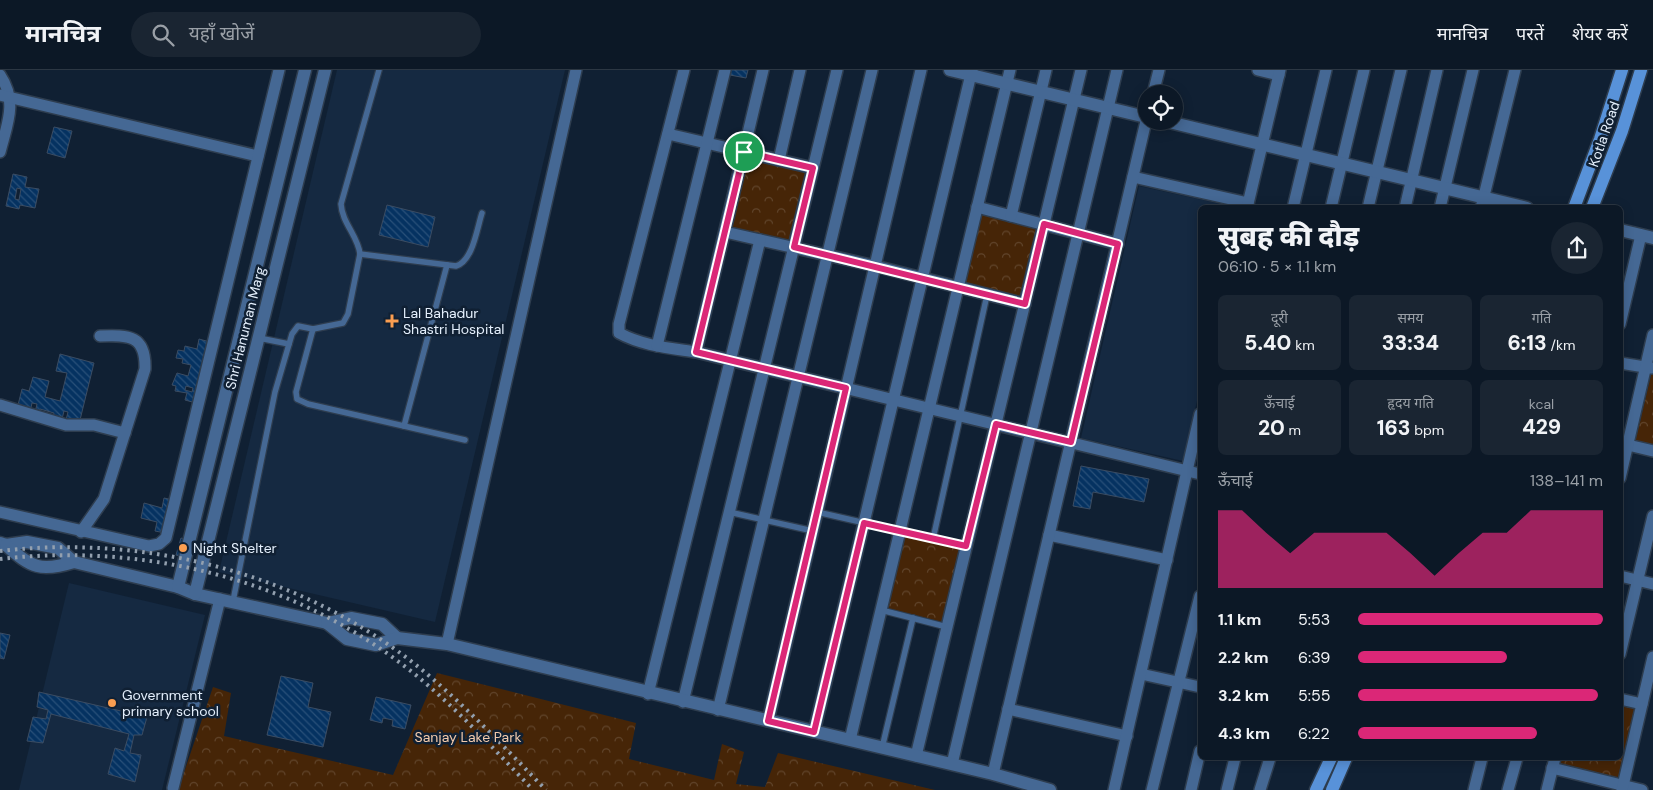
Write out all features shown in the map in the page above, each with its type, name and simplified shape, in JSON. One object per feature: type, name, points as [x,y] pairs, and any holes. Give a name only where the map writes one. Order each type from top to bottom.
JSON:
[{"type":"main road","name":"Kotla Road","points":[[1575,205],[1600,139],[1622,70]]},
{"type":"main road","name":"Kotla Road","points":[[1593,205],[1622,131],[1641,70]]},
{"type":"main road","points":[[1316,790],[1330,760]]},
{"type":"main road","points":[[1332,790],[1345,760]]},
{"type":"street","points":[[0,512],[149,546],[159,544],[168,534],[278,70]]},
{"type":"street","name":"Shri Hanuman Marg","points":[[178,587],[305,70]]},
{"type":"street","name":"Shri Hanuman Marg","points":[[195,594],[325,70]]},
{"type":"street","points":[[447,644],[576,70]]},
{"type":"street","points":[[684,70],[619,324],[619,333],[657,346],[732,360],[1198,473]]},
{"type":"street","points":[[657,346],[726,70]]},
{"type":"street","points":[[696,352],[763,70]]},
{"type":"street","points":[[779,160],[800,70]]},
{"type":"street","points":[[683,702],[836,70]]},
{"type":"street","points":[[718,710],[872,70]]},
{"type":"street","points":[[768,721],[921,70]]},
{"type":"street","points":[[950,70],[971,72],[1006,84],[1138,115]]},
{"type":"street","points":[[850,740],[1010,70]]},
{"type":"street","points":[[1011,216],[1046,70]]},
{"type":"street","points":[[916,756],[1081,70]]},
{"type":"street","points":[[952,764],[1117,70]]},
{"type":"street","points":[[1155,85],[1159,70]]},
{"type":"street","points":[[1133,177],[1248,205],[1279,72],[1258,70]]},
{"type":"street","points":[[1294,205],[1326,70]]},
{"type":"street","points":[[1332,205],[1364,70]]},
{"type":"street","points":[[1369,205],[1401,70]]},
{"type":"street","points":[[1406,205],[1437,70]]},
{"type":"street","points":[[1441,205],[1473,70]]},
{"type":"street","points":[[1482,202],[1514,70]]},
{"type":"street","points":[[814,732],[971,72]]},
{"type":"street","points":[[0,75],[5,96],[0,152]]},
{"type":"street","points":[[5,96],[258,156]]},
{"type":"street","points":[[1183,125],[1444,188],[1482,202],[1504,205]]},
{"type":"street","points":[[993,774],[1144,130]]},
{"type":"street","points":[[668,134],[813,168]]},
{"type":"street","points":[[977,207],[1118,244]]},
{"type":"street","points":[[1623,231],[1647,237],[1623,314]]},
{"type":"street","points":[[725,232],[875,266],[1025,304]]},
{"type":"street","points":[[648,694],[732,360],[760,240]]},
{"type":"street","points":[[1623,466],[1649,367],[1653,335]]},
{"type":"street","points":[[81,532],[104,499],[145,369],[144,350],[132,338],[100,336]]},
{"type":"street","points":[[1623,363],[1649,367]]},
{"type":"street","points":[[0,405],[66,425],[94,425],[125,433]]},
{"type":"street","points":[[1114,790],[1198,423]]},
{"type":"street","points":[[1628,445],[1653,451]]},
{"type":"street","points":[[1623,642],[1653,516]]},
{"type":"street","points":[[1049,535],[1167,560]]},
{"type":"street","points":[[3,544],[28,542],[58,548],[74,562],[178,587],[195,594],[327,623],[348,639],[376,645],[397,638],[447,644],[648,694],[952,764],[1050,790]]},
{"type":"street","points":[[3,544],[24,562],[53,568],[74,562]]},
{"type":"street","points":[[1623,577],[1653,584]]},
{"type":"street","points":[[173,788],[220,599]]},
{"type":"street","points":[[1152,790],[1198,604]]},
{"type":"street","points":[[327,623],[351,618],[382,624],[397,638]]},
{"type":"street","points":[[1623,788],[1653,658]]},
{"type":"street","points":[[1141,674],[1198,687]]},
{"type":"street","points":[[1623,700],[1642,704]]},
{"type":"street","points":[[1008,709],[1127,736]]},
{"type":"street","points":[[1190,790],[1198,759]]},
{"type":"street","points":[[1227,790],[1234,760]]},
{"type":"street","points":[[1260,790],[1269,760]]},
{"type":"street","points":[[1474,790],[1482,760]]},
{"type":"street","points":[[1508,790],[1516,760]]},
{"type":"street","points":[[1547,790],[1553,763],[1590,778],[1623,788],[1642,790]]},
{"type":"street","points":[[1586,790],[1590,778]]},
{"type":"lane","points":[[233,601],[275,392],[292,334],[298,326],[313,329],[343,323],[346,320],[360,254],[359,247],[343,217],[341,204],[379,70]]},
{"type":"lane","points":[[360,254],[447,265],[462,264],[467,258],[482,213]]},
{"type":"lane","points":[[404,426],[447,265]]},
{"type":"lane","points":[[933,538],[988,295]]},
{"type":"lane","points":[[313,329],[296,392],[298,399],[308,404],[465,440]]},
{"type":"lane","points":[[259,338],[289,344]]},
{"type":"lane","points":[[729,512],[812,531]]},
{"type":"lane","points":[[817,512],[966,546]]},
{"type":"lane","points":[[881,610],[947,627]]},
{"type":"lane","points":[[882,748],[913,618]]},
{"type":"shaded area","name":"Lal Bahadur Shastri Hospital","points":[[337,70],[565,70],[435,622],[219,572]]},
{"type":"shaded area","points":[[1139,186],[1226,205],[1198,205],[1198,397],[1183,461],[1081,438]]},
{"type":"shaded area","name":"Government primary school","points":[[69,583],[205,615],[162,790],[19,790]]},
{"type":"green space","points":[[745,157],[809,171],[791,244],[728,228]]},
{"type":"green space","points":[[978,212],[1038,227],[1021,298],[961,283]]},
{"type":"green space","points":[[1653,371],[1653,447],[1635,442]]},
{"type":"green space","points":[[900,536],[964,550],[946,623],[883,607]]},
{"type":"green space","name":"Sanjay Lake Park","points":[[437,673],[636,723],[629,759],[714,780],[722,744],[744,752],[736,784],[765,787],[778,753],[935,790],[178,790],[213,687],[231,693],[224,736],[393,775]]},
{"type":"green space","points":[[1623,706],[1640,710],[1622,782],[1559,767],[1561,760],[1623,760]]},
{"type":"building","points":[[731,70],[748,70],[746,78],[730,75]]},
{"type":"building","points":[[54,127],[72,131],[65,158],[47,153]]},
{"type":"building","points":[[13,174],[27,177],[25,187],[39,189],[35,208],[20,205],[19,209],[6,206]],"holes":[[[17,188],[21,189],[19,200],[15,199]]]},
{"type":"building","points":[[387,205],[435,217],[428,247],[379,235]]},
{"type":"building","points":[[199,339],[210,342],[196,403],[185,400],[187,393],[175,391],[176,386],[172,385],[177,373],[188,376],[191,365],[182,363],[183,359],[176,358],[178,350],[184,351],[185,346],[197,349]],"holes":[[[186,386],[193,388],[192,392],[185,390]]]},
{"type":"building","points":[[60,354],[94,363],[79,424],[66,420],[68,412],[64,411],[62,419],[53,417],[54,413],[40,409],[39,414],[35,413],[37,404],[32,403],[30,412],[18,405],[22,389],[29,391],[33,377],[49,381],[45,397],[60,401],[67,373],[56,371]]},
{"type":"building","points":[[1081,466],[1149,479],[1144,502],[1093,492],[1090,509],[1073,506]]},
{"type":"building","points":[[164,498],[173,500],[165,533],[155,531],[157,522],[141,518],[144,503],[162,508]]},
{"type":"building","name":"Night Shelter","points":[[181,538],[190,541],[185,558],[176,555]]},
{"type":"building","points":[[0,633],[10,635],[4,659],[0,658]]},
{"type":"building","points":[[281,676],[313,683],[308,707],[331,712],[323,747],[267,735]]},
{"type":"building","points":[[39,692],[147,717],[142,735],[134,735],[130,753],[141,755],[135,782],[108,774],[115,748],[124,751],[129,734],[51,714],[43,743],[27,741],[33,717],[46,719],[48,710],[37,707]]},
{"type":"building","points":[[376,697],[411,705],[405,729],[392,726],[393,720],[383,718],[382,723],[370,720]]},
{"type":"railway","points":[[0,551],[56,547],[112,549],[168,556],[222,568],[276,585],[327,608],[375,636],[421,669],[501,743],[546,790]]},
{"type":"railway","points":[[0,559],[56,555],[111,557],[166,564],[221,576],[273,593],[324,615],[372,643],[433,689],[533,790]]},
{"type":"place","name":"Lal Bahadur Shastri Hospital","points":[[392,321]]},
{"type":"place","name":"Night Shelter","points":[[183,548]]},
{"type":"place","name":"Government primary school","points":[[112,703]]},
{"type":"route","points":[[744,152],[813,168],[794,247],[1025,304],[1044,224],[1118,244],[1071,442],[996,424],[966,546],[864,523],[814,732],[768,721],[846,388],[696,352],[744,152]]}]
